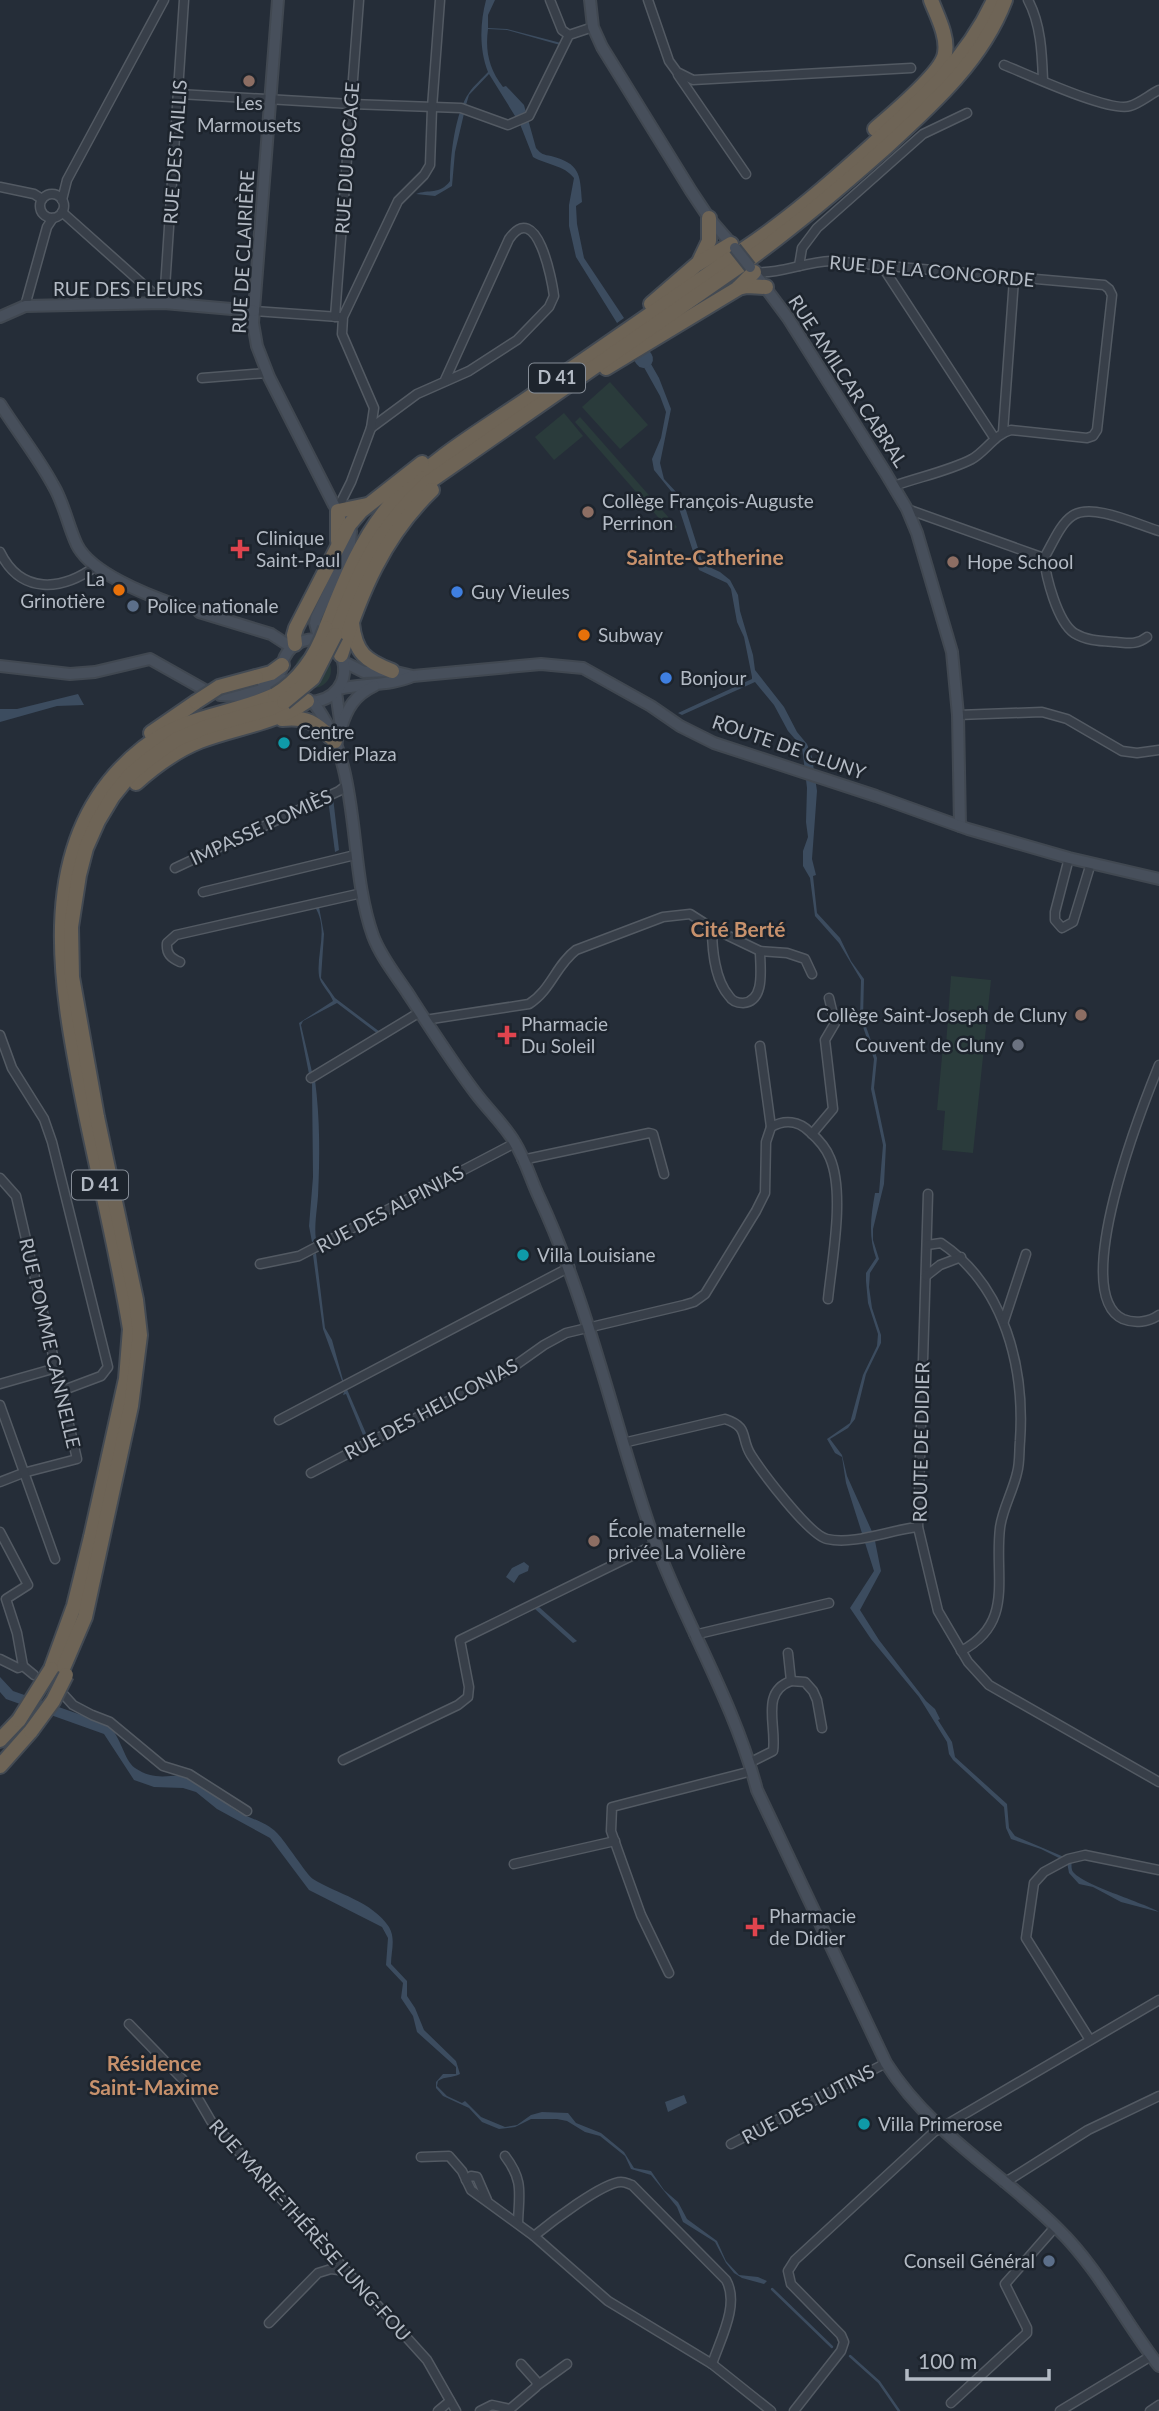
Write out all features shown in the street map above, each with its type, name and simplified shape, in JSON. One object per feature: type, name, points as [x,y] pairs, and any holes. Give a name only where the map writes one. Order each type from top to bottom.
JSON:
[{"type":"highway","points":[[696,265],[743,256],[938,68],[946,52],[931,0]]},
{"type":"highway","name":"D 41","points":[[0,1740],[48,1697],[51,1672],[81,1580],[126,1379],[130,1329],[69,1029],[60,955],[68,871],[81,831],[100,795],[123,766],[150,743],[171,730],[202,716],[262,701],[281,685],[289,685],[306,670],[331,643],[351,566],[365,540],[397,497],[432,466],[518,412],[551,396],[743,256],[829,184],[937,84],[968,47],[994,0]]},
{"type":"highway","name":"D 41","points":[[518,412],[532,396],[743,256],[786,233],[843,185],[954,81],[984,41],[1005,0]]},
{"type":"highway","points":[[954,81],[984,54],[1013,0]]},
{"type":"highway","points":[[532,396],[660,297],[696,265],[707,248],[709,218]]},
{"type":"highway","points":[[737,289],[743,256]]},
{"type":"highway","points":[[551,396],[585,382],[737,289],[747,286],[766,287]]},
{"type":"highway","points":[[293,646],[296,628],[337,546],[349,525],[368,505],[465,433],[518,412]]},
{"type":"highway","points":[[331,643],[352,619],[373,568],[396,532],[424,498],[518,412]]},
{"type":"highway","points":[[337,546],[337,511],[368,505]]},
{"type":"highway","points":[[352,619],[356,646],[363,656],[387,677]]},
{"type":"highway","points":[[81,831],[101,783],[116,764],[168,720],[219,687],[271,673],[281,685]]},
{"type":"highway","name":"D 41","points":[[51,1672],[85,1617],[131,1406],[140,1335],[136,1300],[97,1117],[72,977],[71,927],[86,848],[113,796],[130,775],[162,749],[205,727],[272,708],[281,685]]},
{"type":"highway","points":[[274,720],[307,701]]},
{"type":"highway","points":[[98,821],[132,786],[174,753],[209,738],[274,720],[297,717],[309,720],[338,740]]},
{"type":"highway","points":[[0,1728],[22,1723]]},
{"type":"highway","points":[[0,1766],[22,1723]]},
{"type":"highway","name":"D 41","points":[[0,1755],[22,1723]]},
{"type":"street","points":[[164,0],[67,180],[62,200],[62,212],[164,303]]},
{"type":"street","name":"RUE DES TAILLIS","points":[[164,303],[184,0]]},
{"type":"street","name":"RUE DE CLAIRIÈRE","points":[[278,0],[254,336],[267,373],[337,511],[349,525]]},
{"type":"street","name":"RUE DU BOCAGE","points":[[359,0],[339,317],[342,334],[374,408],[371,428]]},
{"type":"street","points":[[339,317],[398,201],[424,175],[430,165],[440,0]]},
{"type":"street","points":[[550,0],[562,30],[569,35]]},
{"type":"street","name":"RUE AMILCAR CABRAL","points":[[590,0],[593,27],[621,79],[709,218],[766,287],[907,509],[925,558],[953,652],[958,715],[960,826]]},
{"type":"street","points":[[648,0],[669,61],[746,174]]},
{"type":"street","points":[[1028,0],[1042,47],[1043,80]]},
{"type":"street","points":[[178,94],[464,108],[508,125],[530,116],[569,35],[593,27]]},
{"type":"street","points":[[1004,65],[1085,98],[1118,108],[1129,107],[1159,90]]},
{"type":"street","points":[[677,72],[698,81],[911,68]]},
{"type":"street","points":[[799,266],[802,248],[817,228],[923,134],[967,113]]},
{"type":"street","points":[[47,227],[40,208],[46,197],[67,180]]},
{"type":"street","points":[[0,187],[46,197],[57,195],[62,200]]},
{"type":"street","points":[[25,306],[47,227],[53,218],[62,212]]},
{"type":"street","points":[[43,215],[53,218]]},
{"type":"street","points":[[337,511],[348,490],[371,428],[417,394],[469,371],[517,340],[549,307],[554,296],[543,248],[537,236],[527,230],[514,231],[509,239],[445,380]]},
{"type":"street","name":"RUE DE LA CONCORDE","points":[[743,256],[783,271],[831,261],[1104,285],[1112,295],[1097,430],[1093,436],[1087,438],[1011,430],[1003,432]]},
{"type":"street","points":[[882,266],[995,439]]},
{"type":"street","points":[[894,486],[969,460],[984,451],[1003,432],[1014,279]]},
{"type":"street","name":"RUE DES FLEURS","points":[[0,317],[25,306],[164,303],[339,317]]},
{"type":"street","points":[[202,378],[267,373]]},
{"type":"street","points":[[0,404],[54,486],[78,547],[96,566],[149,596],[176,605]]},
{"type":"street","points":[[907,509],[1044,558]]},
{"type":"street","points":[[1147,638],[1139,643],[1092,641],[1072,632],[1058,610],[1045,571],[1044,558],[1072,516],[1084,512],[1101,512],[1159,531]]},
{"type":"street","points":[[349,525],[350,546],[316,618],[315,628],[331,643],[345,671],[337,690],[338,740],[347,785],[346,857],[362,893],[373,936],[383,956],[468,1083],[515,1143],[570,1268],[623,1443],[669,1581],[727,1706],[757,1790],[886,2063],[902,2089],[940,2130],[1056,2227],[1083,2254],[1159,2366]]},
{"type":"street","points":[[0,551],[9,567],[25,579],[38,584],[74,581],[96,566]]},
{"type":"street","points":[[199,612],[271,634],[293,646]]},
{"type":"street","points":[[220,695],[240,696],[281,685],[293,646],[303,640],[331,643]]},
{"type":"street","name":"ROUTE DE CLUNY","points":[[331,643],[364,672],[387,677]]},
{"type":"street","points":[[0,666],[70,674],[95,673],[150,659],[205,690]]},
{"type":"street","name":"ROUTE DE CLUNY","points":[[307,701],[321,701],[337,690],[387,677],[541,664],[583,668],[651,706],[680,726],[714,743],[960,826],[1069,858],[1159,879]]},
{"type":"street","points":[[338,740],[353,701],[363,691],[387,677]]},
{"type":"street","points":[[307,701],[331,727],[338,740]]},
{"type":"street","points":[[958,715],[1042,712],[1067,719],[1122,751],[1137,753],[1159,750]]},
{"type":"street","name":"IMPASSE POMIÈS","points":[[175,868],[347,785]]},
{"type":"street","points":[[203,892],[346,857]]},
{"type":"street","points":[[1069,858],[1055,912],[1055,920],[1062,928],[1073,922],[1091,863]]},
{"type":"street","points":[[180,962],[169,954],[167,949],[167,943],[176,935],[362,893]]},
{"type":"street","points":[[311,1078],[423,1016],[529,1004],[541,996],[566,958],[576,950],[663,917],[690,914],[760,951],[787,953],[805,959],[812,974]]},
{"type":"street","points":[[712,928],[719,976],[734,1002],[748,1001],[754,998],[758,991],[760,951]]},
{"type":"street","points":[[812,1133],[834,1109],[825,1040],[835,1023],[829,998]]},
{"type":"street","points":[[0,1035],[12,1068],[44,1119],[52,1142],[108,1367],[101,1376],[61,1391]]},
{"type":"street","name":"RUE DES HELICONIAS","points":[[312,1473],[513,1367],[555,1339],[587,1327],[694,1302],[705,1294],[757,1211],[765,1193],[766,1142],[771,1127],[761,1046]]},
{"type":"street","points":[[1159,1065],[1127,1151],[1116,1190],[1102,1267],[1103,1293],[1110,1309],[1122,1318],[1139,1322],[1159,1315]]},
{"type":"street","points":[[771,1127],[796,1122],[812,1133],[831,1159],[838,1190],[828,1299]]},
{"type":"street","points":[[522,1160],[649,1133],[653,1134],[664,1174]]},
{"type":"street","name":"RUE DES ALPINIAS","points":[[260,1264],[299,1256],[515,1143]]},
{"type":"street","name":"RUE POMME CANNELLE","points":[[0,1178],[16,1196],[77,1459],[23,1473]]},
{"type":"street","name":"ROUTE DE DIDIER","points":[[928,1194],[918,1527],[939,1611],[968,1662],[989,1685],[1159,1782]]},
{"type":"street","points":[[927,1245],[941,1243],[961,1257],[974,1272],[1004,1321],[1014,1353],[1022,1412],[1018,1471],[1000,1527],[1000,1599],[992,1624],[978,1642],[961,1651]]},
{"type":"street","points":[[1004,1321],[1026,1255]]},
{"type":"street","points":[[926,1276],[940,1265],[961,1257]]},
{"type":"street","points":[[279,1420],[570,1268]]},
{"type":"street","points":[[0,1384],[56,1368]]},
{"type":"street","points":[[0,1405],[55,1559]]},
{"type":"street","points":[[623,1443],[725,1419],[736,1422],[743,1430],[749,1453],[809,1529],[823,1538],[858,1538],[918,1527]]},
{"type":"street","points":[[0,1482],[23,1473]]},
{"type":"street","points":[[0,1532],[28,1585],[6,1599],[17,1633],[23,1666]]},
{"type":"street","points":[[343,1760],[458,1705],[468,1697],[469,1687],[460,1640],[656,1544]]},
{"type":"street","points":[[694,1635],[829,1603]]},
{"type":"street","points":[[788,1653],[791,1681]]},
{"type":"street","points":[[0,1659],[18,1668],[23,1666],[51,1672]]},
{"type":"street","points":[[669,1973],[640,1915],[611,1831],[612,1807],[750,1767],[773,1751],[772,1700],[775,1691],[782,1684],[791,1681],[805,1682],[813,1691],[822,1728]]},
{"type":"street","points":[[63,1694],[73,1705],[110,1722],[163,1766],[189,1774],[247,1811]]},
{"type":"street","points":[[514,1864],[615,1841]]},
{"type":"street","points":[[1090,2040],[1026,1938],[1034,1883],[1044,1872],[1076,1855],[1159,1870]]},
{"type":"street","points":[[794,2411],[841,2351],[844,2342],[841,2335],[791,2284],[788,2271],[795,2260],[940,2130],[1159,2000]]},
{"type":"street","name":"RUE MARIE-THÉRÈSE LUNG-FOU","points":[[129,2024],[193,2090],[211,2121],[427,2360],[456,2411]]},
{"type":"street","name":"RUE DES LUTINS","points":[[731,2144],[886,2063]]},
{"type":"street","points":[[1004,2183],[1088,2130],[1159,2096]]},
{"type":"street","points":[[421,2157],[449,2156],[462,2171],[471,2190],[518,2223],[608,2301],[712,2364],[771,2411]]},
{"type":"street","points":[[505,2156],[517,2171],[518,2223]]},
{"type":"street","points":[[534,2236],[572,2207],[614,2183],[624,2181],[632,2185],[730,2287],[731,2305],[712,2364]]},
{"type":"street","points":[[951,2403],[1027,2333],[1005,2284],[1056,2227]]},
{"type":"street","points":[[269,2323],[318,2273],[331,2269],[346,2271]]},
{"type":"street","points":[[1060,2411],[1151,2356]]},
{"type":"street","points":[[522,2364],[538,2385]]},
{"type":"street","points":[[480,2411],[492,2405],[510,2409],[567,2364]]},
{"type":"street","points":[[438,2411],[450,2401]]},
{"type":"street","points":[[1150,2411],[1159,2405]]},
{"type":"shaded area","points":[[610,382],[648,425],[620,449],[582,407]]},
{"type":"shaded area","points":[[564,413],[583,436],[554,460],[535,437]]},
{"type":"shaded area","points":[[580,417],[677,527],[671,532],[575,422]]},
{"type":"shaded area","points":[[313,652],[326,657],[331,670],[326,683],[313,688],[300,683],[295,670],[300,657]]},
{"type":"shaded area","points":[[951,976],[991,980],[973,1153],[942,1150],[945,1111],[937,1110],[943,1046],[946,1045]]},
{"type":"water","points":[[486,0],[495,0],[488,15],[488,28],[507,29],[561,43],[560,45],[507,30],[488,29],[487,45],[491,67],[503,87],[506,86],[524,105],[536,148],[543,154],[568,162],[577,171],[582,202],[576,206],[577,224],[584,258],[624,318],[617,323],[576,257],[569,226],[569,205],[574,178],[560,168],[533,157],[520,124],[489,74],[469,95],[455,152],[452,186],[435,196],[416,194],[438,190],[450,181],[452,148],[460,112],[471,90],[488,72],[481,36]]},
{"type":"water","points":[[647,357],[671,409],[660,463],[664,479],[685,507],[703,564],[730,580],[738,595],[755,670],[784,707],[797,732],[807,744],[812,757],[817,791],[812,859],[816,875],[813,876],[817,913],[840,938],[851,961],[864,979],[863,1018],[877,1058],[874,1088],[886,1145],[884,1184],[873,1229],[873,1240],[879,1259],[870,1273],[869,1287],[881,1343],[866,1374],[855,1419],[848,1428],[830,1439],[842,1455],[847,1476],[874,1536],[881,1571],[860,1610],[879,1640],[935,1709],[940,1719],[938,1720],[952,1742],[955,1757],[1007,1804],[1009,1828],[1015,1836],[1071,1860],[1072,1870],[1086,1881],[1159,1912],[1121,1902],[1093,1887],[1079,1884],[1069,1873],[1067,1862],[1041,1849],[1011,1839],[1006,1828],[1004,1807],[953,1760],[947,1742],[919,1697],[871,1639],[850,1608],[874,1571],[846,1483],[842,1457],[835,1453],[827,1439],[850,1423],[863,1375],[877,1346],[878,1334],[868,1303],[866,1281],[866,1273],[876,1258],[871,1233],[871,1218],[875,1193],[879,1193],[883,1145],[871,1089],[874,1059],[860,1018],[861,980],[839,943],[815,916],[810,878],[803,866],[803,851],[808,837],[807,788],[802,747],[755,682],[682,715],[678,713],[752,677],[731,589],[727,583],[699,570],[675,496],[654,470],[652,459],[661,438],[666,412],[641,362]]},
{"type":"water","points":[[78,694],[84,705],[57,706],[0,722],[0,709],[17,709]]},
{"type":"water","points":[[333,797],[339,850],[335,852],[328,799]]},
{"type":"water","points":[[315,907],[319,907],[324,934],[321,978],[335,998],[380,1032],[378,1034],[337,1003],[303,1021],[301,1025],[312,1072],[309,1074],[299,1023],[333,1001],[319,976],[322,933]]},
{"type":"water","points":[[315,1080],[319,1167],[316,1240],[312,1242],[309,1226],[313,1177],[312,1082]]},
{"type":"water","points":[[316,1253],[325,1328],[332,1340],[343,1380],[368,1438],[365,1440],[346,1394],[343,1395],[345,1389],[323,1329],[313,1255]]},
{"type":"water","points":[[524,1562],[529,1566],[528,1571],[519,1575],[514,1583],[506,1577],[512,1568]]},
{"type":"water","points":[[539,1607],[577,1641],[573,1643],[535,1609]]},
{"type":"water","points":[[0,1677],[13,1691],[107,1724],[131,1764],[143,1773],[186,1776],[199,1782],[237,1811],[273,1830],[313,1879],[364,1904],[382,1918],[392,1936],[391,1964],[407,1981],[407,1996],[424,2030],[456,2061],[460,2074],[438,2081],[437,2086],[447,2096],[462,2103],[465,2101],[481,2117],[505,2127],[517,2125],[531,2115],[542,2112],[568,2113],[576,2123],[601,2133],[624,2152],[634,2168],[651,2171],[664,2190],[678,2202],[687,2219],[717,2241],[726,2261],[739,2275],[767,2281],[764,2284],[742,2278],[734,2273],[726,2263],[715,2242],[683,2222],[677,2207],[651,2175],[631,2169],[625,2156],[600,2136],[557,2119],[531,2119],[515,2127],[499,2129],[482,2122],[469,2108],[443,2096],[436,2088],[436,2082],[443,2074],[456,2074],[456,2067],[417,2032],[413,2016],[401,1998],[403,1983],[386,1965],[388,1938],[382,1927],[309,1890],[270,1838],[217,1809],[196,1792],[183,1788],[154,1787],[134,1780],[104,1734],[6,1699],[0,1692]]},
{"type":"water","points":[[684,2095],[687,2103],[668,2112],[665,2102]]},
{"type":"waterway","points":[[640,353],[644,359]]},
{"type":"waterway","points":[[772,2289],[832,2347]]},
{"type":"waterway","points":[[850,2356],[879,2382],[899,2411]]},
{"type":"tunnel","points":[[176,605],[199,612]]},
{"type":"place","name":"Les Marmousets","points":[[249,81]]},
{"type":"place","name":"Collège François-Auguste Perrinon","points":[[588,512]]},
{"type":"place","name":"Clinique Saint-Paul","points":[[240,549]]},
{"type":"place","name":"Hope School","points":[[953,562]]},
{"type":"place","name":"La Grinotière","points":[[119,590]]},
{"type":"place","name":"Guy Vieules","points":[[457,592]]},
{"type":"place","name":"Police nationale","points":[[133,606]]},
{"type":"place","name":"Subway","points":[[584,635]]},
{"type":"place","name":"Bonjour","points":[[666,678]]},
{"type":"place","name":"Centre Didier Plaza","points":[[284,743]]},
{"type":"place","name":"Collège Saint-Joseph de Cluny","points":[[1081,1015]]},
{"type":"place","name":"Pharmacie Du Soleil","points":[[507,1035]]},
{"type":"place","name":"Couvent de Cluny","points":[[1018,1045]]},
{"type":"place","name":"Villa Louisiane","points":[[523,1255]]},
{"type":"place","name":"École maternelle privée La Volière","points":[[594,1541]]},
{"type":"place","name":"Pharmacie de Didier","points":[[755,1927]]},
{"type":"place","name":"Villa Primerose","points":[[864,2124]]},
{"type":"place","name":"Conseil Général","points":[[1049,2261]]},
{"type":"district","name":"Sainte-Catherine","points":[[705,558]]},
{"type":"district","name":"Cité Berté","points":[[738,930]]},
{"type":"district","name":"Résidence Saint-Maxime","points":[[154,2076]]}]
